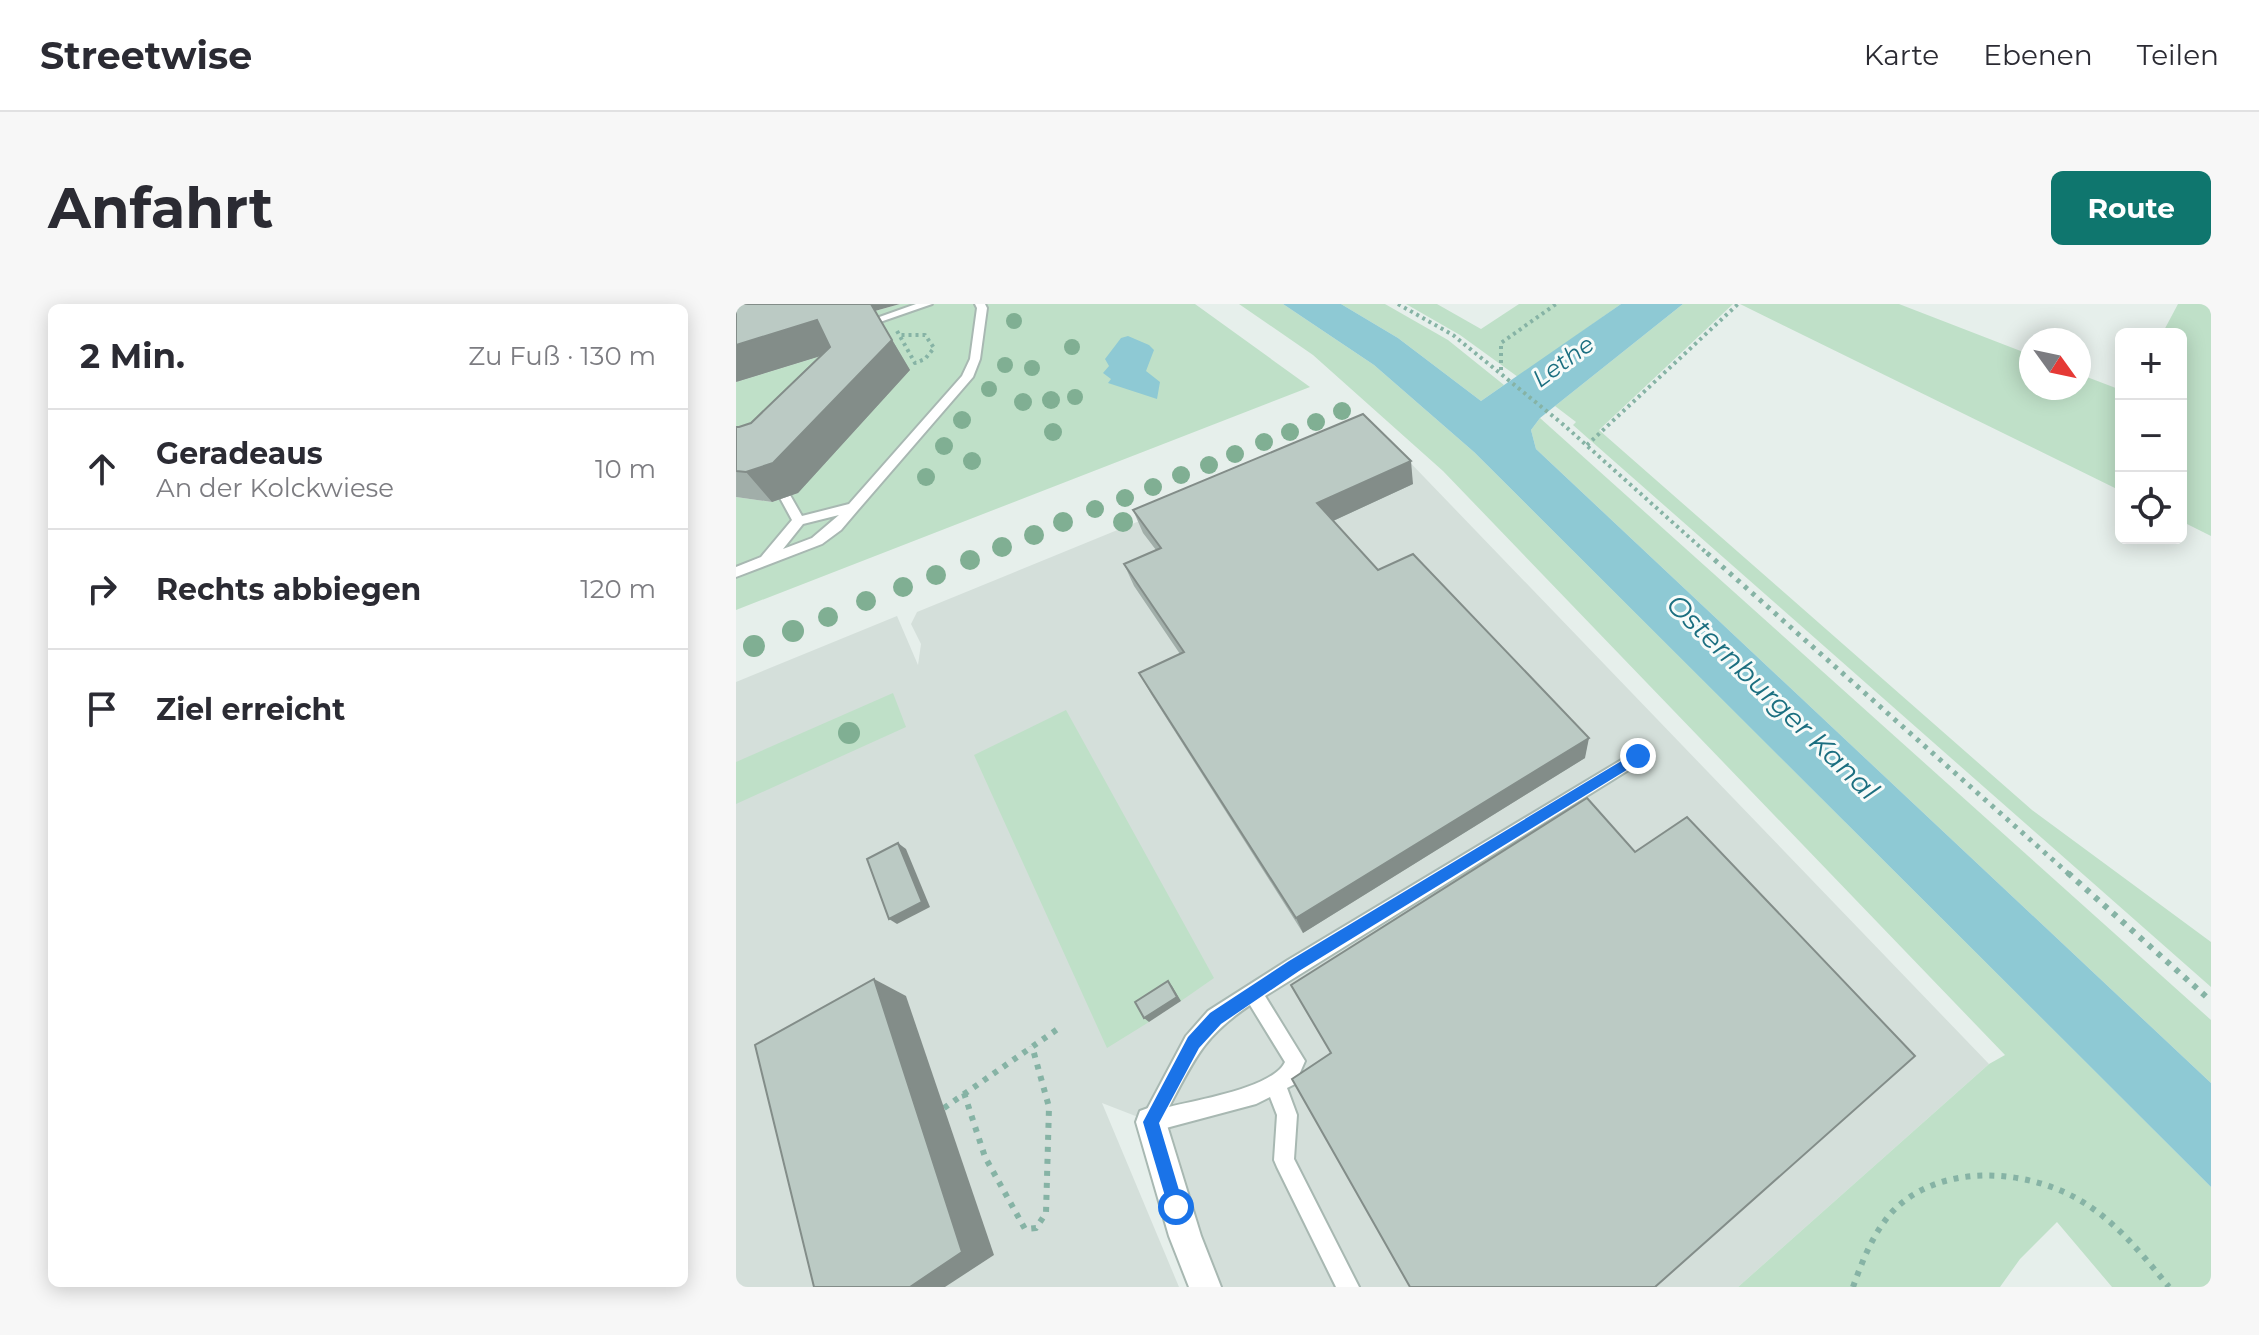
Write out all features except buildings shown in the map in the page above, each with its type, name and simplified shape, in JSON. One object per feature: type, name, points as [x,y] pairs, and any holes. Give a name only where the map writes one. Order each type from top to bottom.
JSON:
[{"type":"street","points":[[1151,1122],[1185,1236],[1205,1287]]},
{"type":"lane","points":[[876,320],[927,304]]},
{"type":"lane","points":[[736,572],[828,534],[854,507],[967,377],[975,359],[980,304]]},
{"type":"lane","points":[[786,498],[799,521]]},
{"type":"lane","points":[[766,561],[799,521],[854,507]]},
{"type":"lane","points":[[1151,1122],[1193,1043],[1215,1018],[1638,756]]},
{"type":"lane","points":[[1151,1122],[1256,1094],[1288,1077],[1295,1061],[1253,993]]},
{"type":"lane","points":[[1275,1083],[1287,1115],[1284,1160],[1348,1287]]},
{"type":"path","points":[[1398,304],[1453,335],[1501,371],[2211,1001]]},
{"type":"path","points":[[1501,371],[1501,343],[1556,304]]},
{"type":"path","points":[[1587,445],[1738,304]]},
{"type":"path","points":[[890,316],[899,335],[915,363],[925,359],[934,348],[925,335],[899,335]]},
{"type":"path","points":[[944,1108],[1062,1026]]},
{"type":"path","points":[[964,1093],[985,1157],[1025,1229],[1036,1228],[1046,1213],[1049,1107],[1032,1046]]},
{"type":"path","points":[[1853,1287],[1878,1231],[1899,1205],[1951,1180],[2004,1175],[2053,1187],[2080,1200],[2108,1222],[2169,1287]]},
{"type":"shaded area","points":[[1374,425],[1989,1064],[1738,1287],[1205,1287],[1151,1122],[1102,1103],[1179,1287],[736,1287],[736,682],[897,616],[918,665],[921,644],[911,624],[917,612]]},
{"type":"green space","points":[[900,304],[1195,304],[1310,387],[736,610],[736,497],[772,502],[798,493],[882,333],[872,312]]},
{"type":"green space","points":[[1239,304],[1283,304],[1374,365],[1474,452],[2211,1187],[2211,1287],[2112,1287],[2057,1222],[2020,1259],[2000,1287],[1738,1287],[1989,1064],[2005,1055],[1443,471],[1313,355]]},
{"type":"green space","points":[[1341,304],[1385,304],[1448,340],[1504,385],[1481,401],[1398,338]]},
{"type":"green space","points":[[1406,304],[1437,304],[1481,329],[1519,304],[1621,304],[1518,377],[1460,335]]},
{"type":"green space","points":[[1683,304],[1733,304],[1599,430],[2032,810],[2211,942],[2211,987],[1555,406]]},
{"type":"green space","points":[[1740,304],[1899,304],[2019,350],[2019,400],[2091,400],[2091,379],[2115,388],[2115,488]]},
{"type":"green space","points":[[2178,304],[2211,304],[2211,536],[2187,524],[2187,328],[2165,328]]},
{"type":"green space","points":[[837,351],[736,454],[736,382]]},
{"type":"green space","points":[[1540,418],[2211,1020],[2211,1083],[1536,449],[1531,430]]},
{"type":"green space","points":[[893,693],[906,727],[736,804],[736,762]]},
{"type":"green space","points":[[1066,710],[1214,978],[1181,1001],[1140,1007],[1149,1022],[1107,1048],[974,755]]},
{"type":"water","points":[[1283,304],[1341,304],[1398,338],[1481,401],[1621,304],[1683,304],[1540,418],[1531,430],[1536,449],[2211,1083],[2211,1187],[1474,452],[1374,365]]},
{"type":"water","points":[[1128,336],[1154,350],[1146,371],[1160,382],[1157,399],[1108,383],[1111,379],[1103,373],[1109,366],[1105,359],[1121,338]]},
{"type":"route","points":[[1176,1207],[1151,1122],[1193,1043],[1215,1018],[1294,966],[1638,756]]},
{"type":"water label","name":"Lethe","points":[[1563,361]]},
{"type":"water label","name":"Osternburger Kanal","points":[[1773,697]]}]
